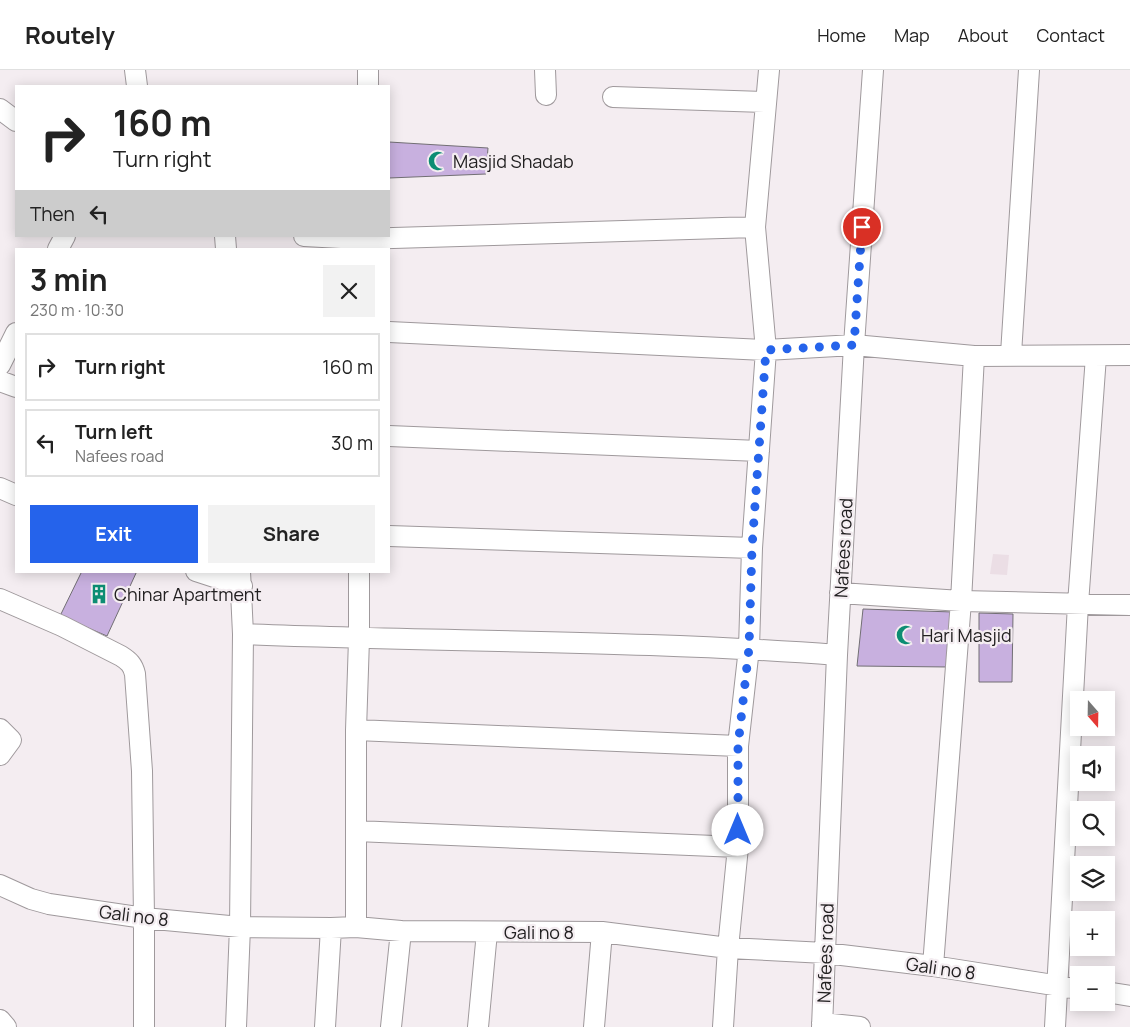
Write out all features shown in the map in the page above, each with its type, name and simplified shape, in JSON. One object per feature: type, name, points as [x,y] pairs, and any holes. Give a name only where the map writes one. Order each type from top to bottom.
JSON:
[{"type":"street","points":[[135,70],[136,85]]},
{"type":"street","points":[[368,70],[368,85]]},
{"type":"street","points":[[545,70],[546,95]]},
{"type":"street","points":[[723,1027],[728,948],[738,846],[738,746],[749,648],[752,548],[766,350],[755,228],[769,70]]},
{"type":"street","name":"Nafees road","points":[[822,1025],[840,593],[854,345],[873,70]]},
{"type":"street","points":[[1011,354],[1029,70]]},
{"type":"street","points":[[613,97],[766,102]]},
{"type":"street","points":[[0,109],[15,121]]},
{"type":"street","points":[[315,237],[360,241],[755,228]]},
{"type":"street","points":[[390,332],[766,350],[854,345],[974,356],[1011,354],[1130,355]]},
{"type":"street","points":[[0,365],[15,335]]},
{"type":"street","points":[[933,966],[960,601],[974,356]]},
{"type":"street","points":[[1055,1027],[1078,604],[1096,356]]},
{"type":"street","points":[[0,381],[15,387]]},
{"type":"street","points":[[390,436],[759,451]]},
{"type":"street","points":[[0,488],[15,495]]},
{"type":"street","points":[[390,536],[752,548]]},
{"type":"street","points":[[207,573],[241,579],[243,634],[240,927],[236,1027]]},
{"type":"street","points":[[356,927],[358,573]]},
{"type":"street","points":[[840,593],[960,601],[1130,605]]},
{"type":"street","points":[[0,599],[62,626],[122,656],[133,667],[142,771],[144,1027]]},
{"type":"street","points":[[243,634],[359,639],[749,648],[837,655]]},
{"type":"street","points":[[356,730],[738,746]]},
{"type":"street","points":[[356,831],[738,846]]},
{"type":"street","name":"Gali no 8","points":[[0,885],[31,899],[49,904],[144,918],[240,927],[356,927],[400,931],[602,932],[728,948],[825,953],[933,966],[1070,988]]},
{"type":"street","points":[[324,1027],[332,928]]},
{"type":"street","points":[[391,1027],[400,931]]},
{"type":"street","points":[[478,1027],[487,932]]},
{"type":"street","points":[[594,1027],[602,932]]},
{"type":"street","points":[[1115,994],[1130,996]]},
{"type":"street","points":[[0,1020],[6,1027]]},
{"type":"street","points":[[822,1025],[860,1027]]},
{"type":"shaded area","points":[[993,554],[1009,555],[1007,575],[990,574]]},
{"type":"building","name":"Masjid Shadab","points":[[390,142],[488,148],[486,174],[390,178]]},
{"type":"building","name":"Chinar Apartment","points":[[81,573],[136,573],[107,636],[60,616]]},
{"type":"building","name":"Hari Masjid","points":[[863,609],[953,612],[949,667],[857,666]]},
{"type":"building","points":[[979,613],[1013,614],[1012,682],[979,682]]},
{"type":"place","name":"Masjid Shadab","points":[[438,161]]},
{"type":"place","name":"Chinar Apartment","points":[[99,594]]},
{"type":"place","name":"Hari Masjid","points":[[906,635]]},
{"type":"route","points":[[738,830],[738,746],[749,648],[752,548],[766,350],[854,345],[862,227]]}]
